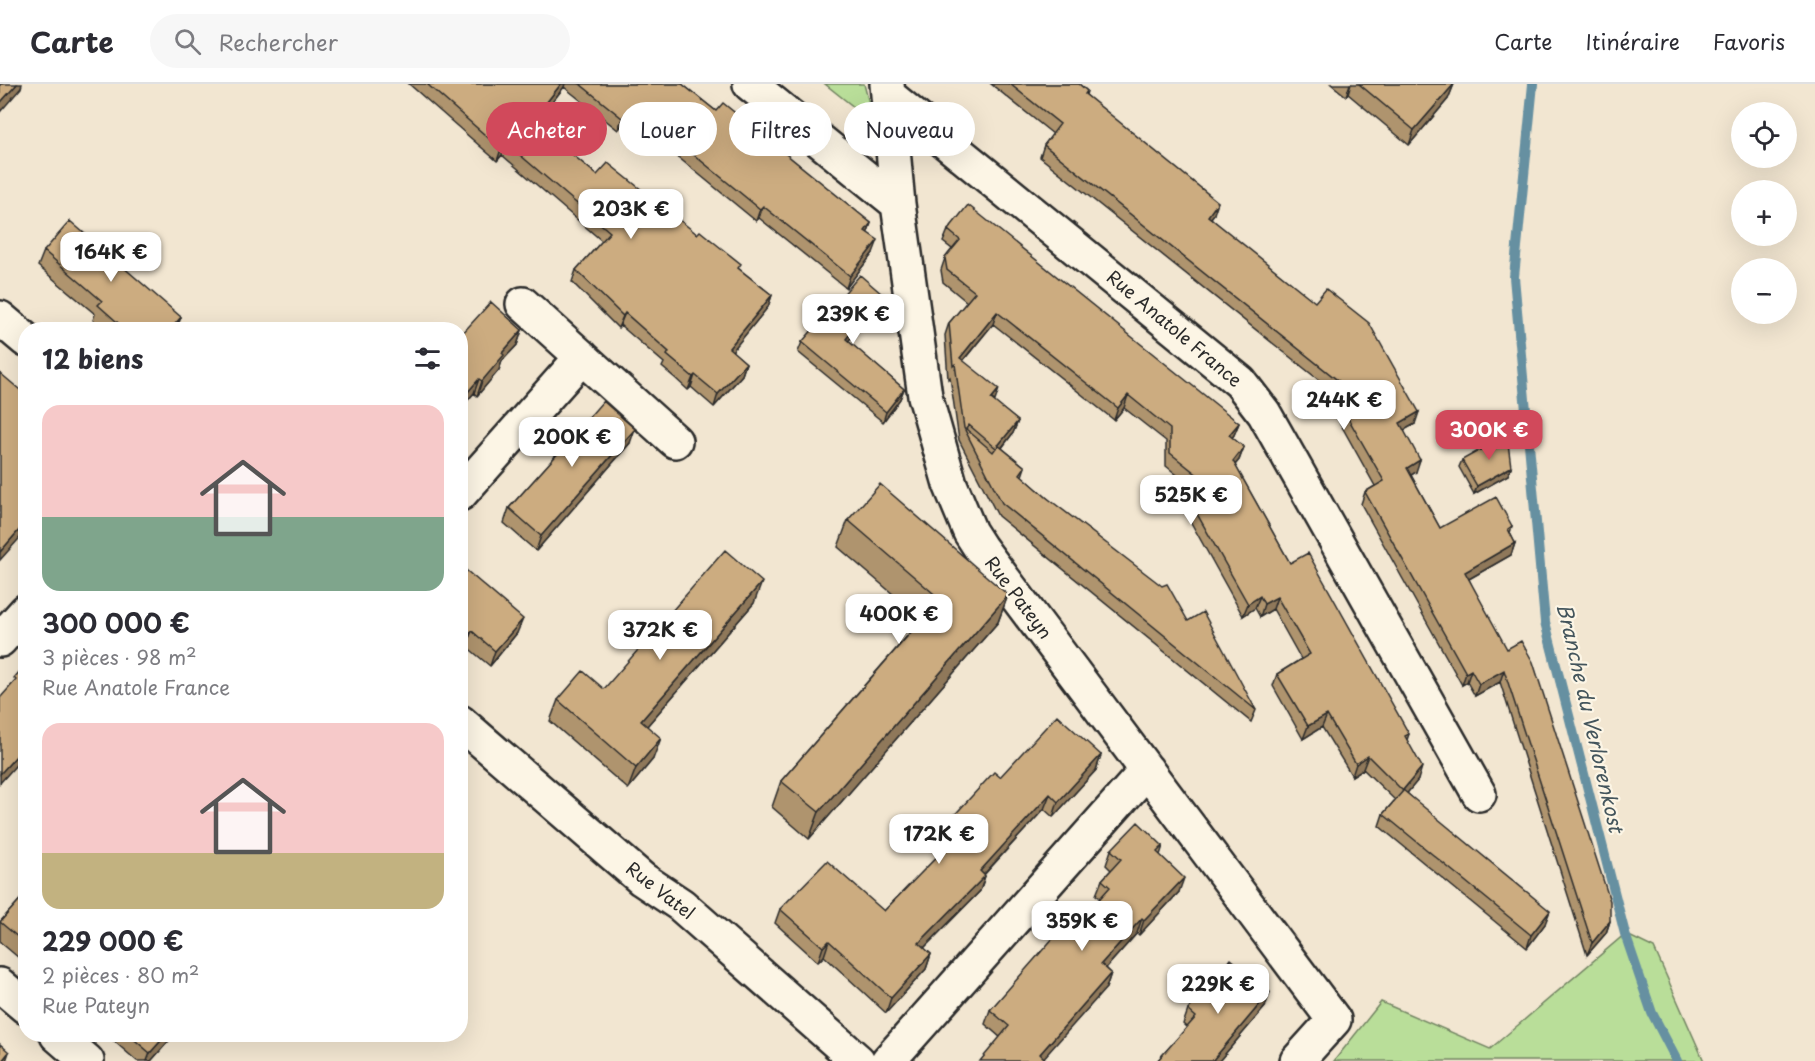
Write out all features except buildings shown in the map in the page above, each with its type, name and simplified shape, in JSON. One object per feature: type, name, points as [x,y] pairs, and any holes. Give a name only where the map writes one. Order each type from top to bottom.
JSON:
[{"type":"street","points":[[750,84],[898,204]]},
{"type":"street","name":"Rue Pateyn","points":[[888,90],[898,204],[924,396],[941,456],[966,523],[981,549],[1334,1020],[1297,1061]]},
{"type":"street","name":"Rue Anatole France","points":[[888,90],[1240,382],[1264,413],[1479,794]]},
{"type":"street","points":[[523,304],[675,441]]},
{"type":"street","points":[[0,318],[18,333]]},
{"type":"street","points":[[468,485],[582,357]]},
{"type":"street","points":[[0,640],[18,620]]},
{"type":"street","name":"Rue Vatel","points":[[468,729],[642,879],[681,905],[858,1061]]},
{"type":"street","points":[[888,1061],[1147,770]]},
{"type":"street","points":[[0,985],[18,1000]]},
{"type":"green space","points":[[825,84],[864,84],[869,102],[848,102]]},
{"type":"green space","points":[[1625,934],[1654,948],[1704,1061],[1334,1061],[1381,1002],[1490,1049]]},
{"type":"waterway","name":"Branche du Verlorenkost","points":[[1533,84],[1514,277],[1545,622],[1625,934],[1652,1013],[1677,1061]]}]
